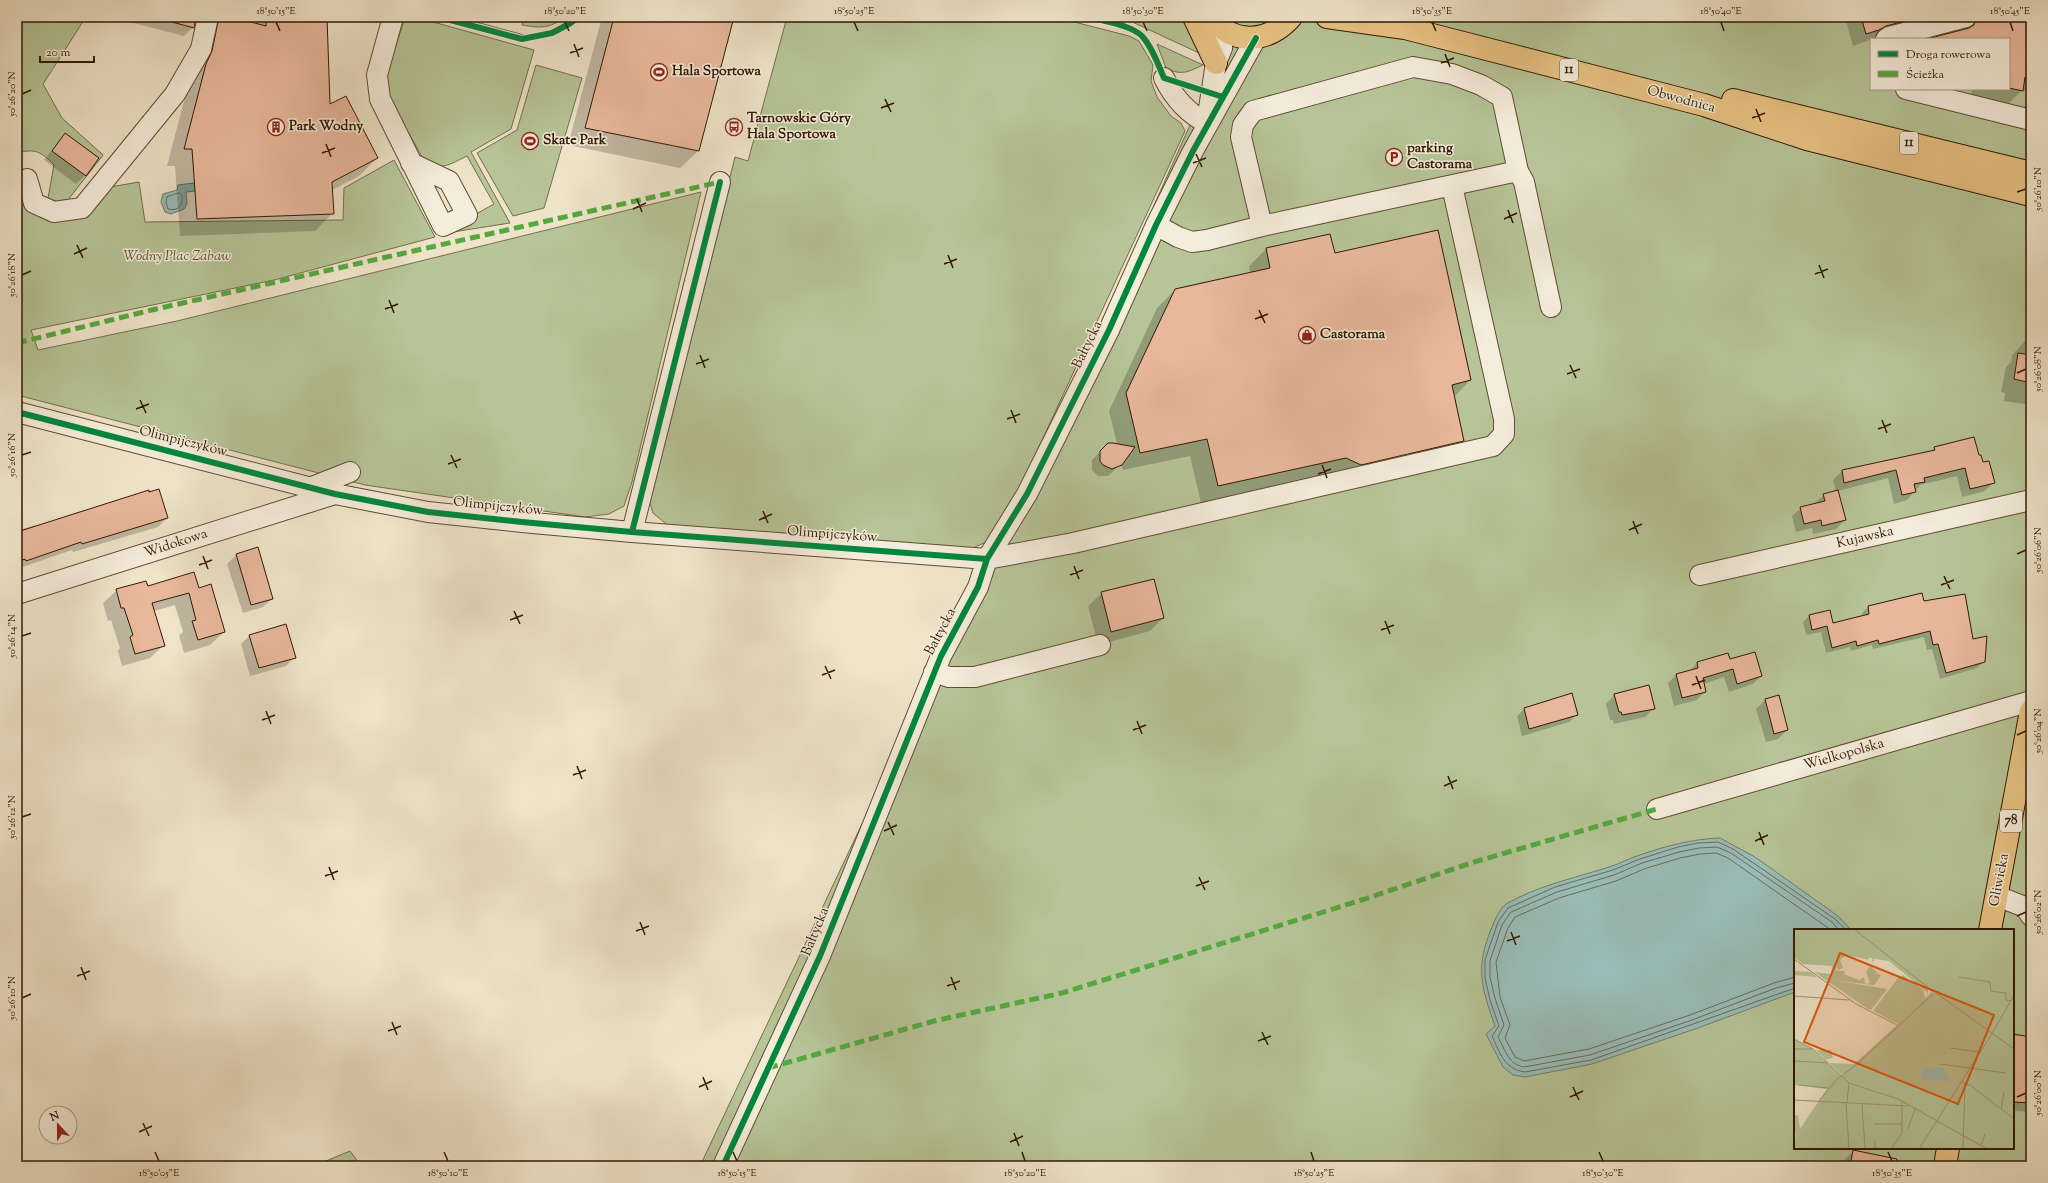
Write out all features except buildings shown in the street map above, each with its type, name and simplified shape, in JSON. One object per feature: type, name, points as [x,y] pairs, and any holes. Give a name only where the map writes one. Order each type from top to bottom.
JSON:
[{"type":"main road","points":[[1194,17],[1216,63]]},
{"type":"main road","points":[[1218,23],[1238,37],[1256,38],[1282,27],[1291,17]]},
{"type":"main road","name":"Obwodnica","points":[[1328,17],[1405,28],[1704,105],[1807,138],[2031,195]]},
{"type":"main road","name":"Obwodnica","points":[[1403,17],[1779,112],[2031,173]]},
{"type":"main road","name":"Gliwicka","points":[[1990,929],[2031,711]]},
{"type":"main road","points":[[1945,1166],[1948,1149]]},
{"type":"street","points":[[27,179],[34,203],[54,212],[82,208],[175,94],[202,49],[208,17]]},
{"type":"street","points":[[394,17],[377,75],[380,100],[411,163]]},
{"type":"street","points":[[1888,38],[1966,17]]},
{"type":"street","name":"Bałtycka","points":[[1207,123],[1216,63],[1222,48],[1218,23]]},
{"type":"street","name":"Bałtycka","points":[[722,1166],[820,956],[934,672],[978,587],[987,559],[1028,494],[1109,330],[1156,225],[1207,123],[1256,38]]},
{"type":"street","points":[[1262,226],[1241,137],[1243,125],[1254,111],[1413,67],[1452,74],[1482,85],[1502,97],[1518,171],[1524,182],[1551,307]]},
{"type":"street","points":[[1164,78],[1170,90],[1185,108],[1192,115],[1207,123]]},
{"type":"street","points":[[1910,90],[2031,120]]},
{"type":"street","points":[[1156,225],[1178,237],[1192,242],[1207,240],[1262,226],[1518,171]]},
{"type":"street","points":[[632,532],[720,182]]},
{"type":"street","name":"Olimpijczyków","points":[[17,412],[335,494],[428,512],[632,532],[987,559],[1081,541],[1493,446],[1504,434],[1504,419],[1452,186]]},
{"type":"street","points":[[312,488],[350,472]]},
{"type":"street","name":"Widokowa","points":[[17,594],[335,494]]},
{"type":"street","name":"Kujawska","points":[[1700,575],[2031,500]]},
{"type":"street","points":[[934,672],[949,677],[975,677],[1100,645]]},
{"type":"street","name":"Wielkopolska","points":[[1657,809],[2031,701]]},
{"type":"street","points":[[1997,896],[2025,908],[2031,916]]},
{"type":"green space","points":[[28,17],[86,17],[43,84],[62,118],[103,155],[64,205],[48,198],[54,165],[38,152],[29,151],[17,153],[17,20]]},
{"type":"green space","points":[[405,17],[415,17],[534,50],[511,129],[471,152],[510,223],[440,234],[494,204],[467,156],[446,166],[436,166],[424,160],[390,101],[386,77]]},
{"type":"green space","points":[[449,17],[458,17],[524,35],[523,37]]},
{"type":"green space","points":[[509,17],[564,17],[549,26],[534,27],[522,25],[523,20]]},
{"type":"green space","points":[[787,17],[1055,17],[1129,36],[1139,41],[1153,65],[1151,81],[1157,97],[1171,116],[1181,123],[1185,131],[1002,527],[995,538],[973,548],[671,528],[653,513],[649,500],[735,157],[748,161]]},
{"type":"green space","points":[[1119,17],[1184,17],[1201,54],[1126,19]]},
{"type":"green space","points":[[1229,17],[2031,17],[2031,1166],[700,1166],[924,693],[1080,371],[1236,22]]},
{"type":"green space","points":[[1157,44],[1203,65],[1193,70],[1184,72],[1176,72],[1166,68]]},
{"type":"green space","name":"Skate Park","points":[[536,65],[582,78],[544,208],[513,216],[477,153],[517,130]]},
{"type":"green space","name":"Wodny Plac Zabaw","points":[[394,160],[435,237],[274,280],[31,330],[38,350],[177,321],[701,192],[632,482],[624,506],[609,514],[585,517],[365,485],[17,395],[17,201],[33,213],[52,219],[110,187],[139,182],[145,222],[343,220],[344,188]]},
{"type":"green space","points":[[350,1151],[361,1166],[314,1166]]},
{"type":"water","points":[[194,183],[195,191],[186,192],[187,204],[184,209],[171,214],[165,212],[161,202],[163,194],[177,190],[178,185]]},
{"type":"water","points":[[1720,838],[1755,857],[1838,916],[1850,929],[1794,929],[1794,992],[1695,1029],[1592,1064],[1525,1077],[1513,1075],[1503,1067],[1486,1034],[1495,1026],[1483,988],[1482,966],[1483,954],[1492,927],[1504,906],[1543,887],[1613,866],[1650,852],[1689,841]]},
{"type":"marked path","points":[[17,343],[156,309],[720,182]]},
{"type":"marked path","points":[[768,1068],[934,1021],[1062,993],[1365,899],[1474,862],[1657,809]]},
{"type":"cycle path","points":[[439,17],[522,39],[552,33],[579,17]]},
{"type":"cycle path","points":[[1089,17],[1124,26],[1142,36],[1152,50],[1164,78],[1223,97]]},
{"type":"cycle path","points":[[723,1166],[820,956],[941,656],[978,587],[987,559],[1027,494],[1109,330],[1156,225],[1193,151],[1256,38]]},
{"type":"cycle path","points":[[632,532],[720,182]]},
{"type":"cycle path","points":[[17,412],[335,494],[428,512],[632,532],[987,559]]},
{"type":"place","name":"Hala Sportowa","points":[[659,72]]},
{"type":"place","name":"Park Wodny","points":[[276,127]]},
{"type":"place","name":"Tarnowskie Góry Hala Sportowa","points":[[734,127]]},
{"type":"place","name":"Skate Park","points":[[530,141]]},
{"type":"place","name":"parking Castorama","points":[[1394,157]]},
{"type":"place","name":"Castorama","points":[[1307,335]]}]
